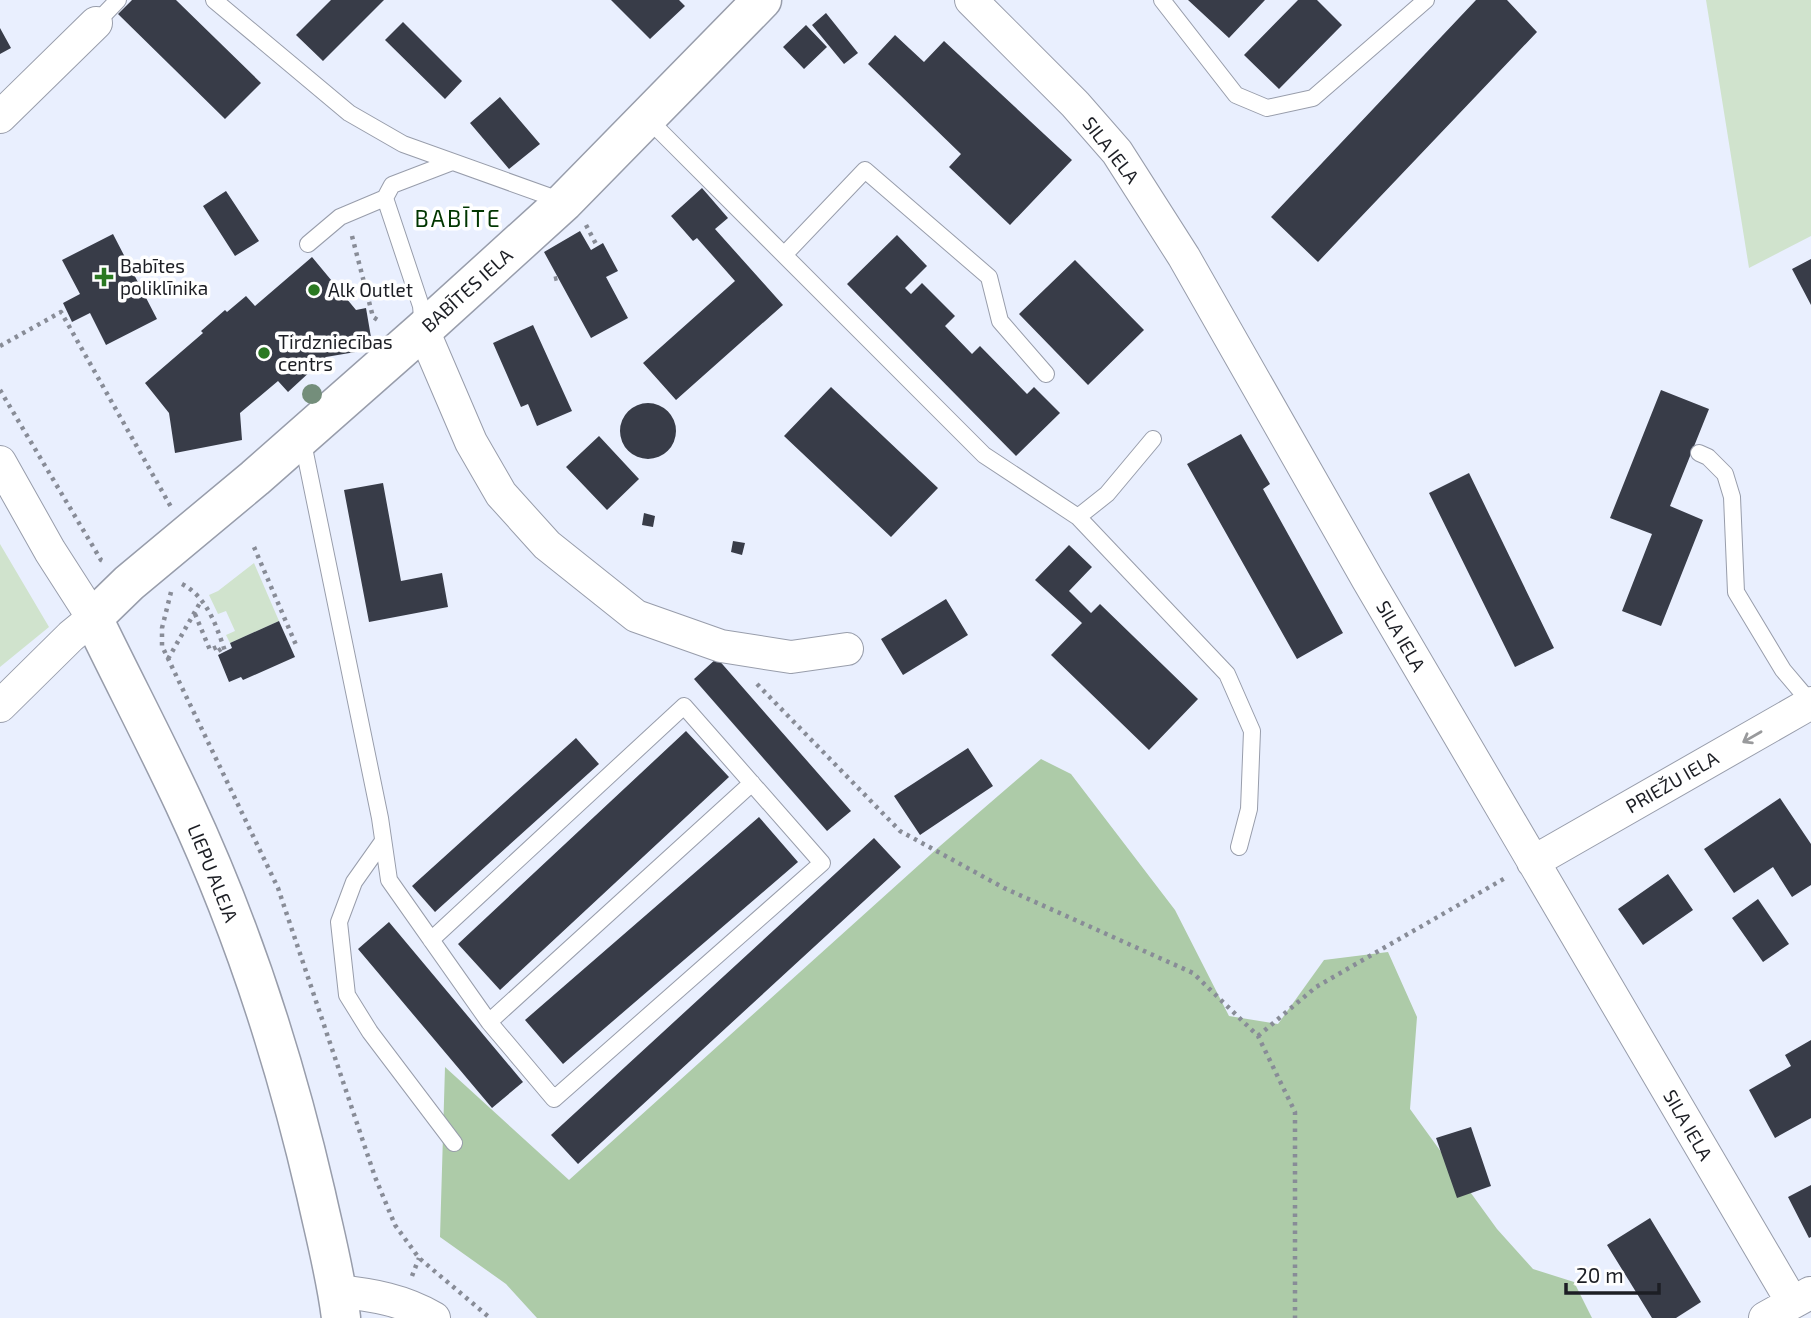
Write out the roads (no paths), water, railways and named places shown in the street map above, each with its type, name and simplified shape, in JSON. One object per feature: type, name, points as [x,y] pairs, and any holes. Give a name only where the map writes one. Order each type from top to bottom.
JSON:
[{"type":"street","name":"BABĪTES IELA","points":[[93,618],[129,583],[255,478],[423,330],[564,202],[762,0]]},
{"type":"street","name":"SILA IELA","points":[[971,0],[1075,104],[1117,152],[1191,268],[1368,580],[1533,862],[1802,1297]]},
{"type":"street","points":[[0,117],[98,11]]},
{"type":"street","points":[[423,330],[471,442],[501,494],[547,545],[636,616],[721,646],[791,657],[847,649]]},
{"type":"street","name":"LIEPU ALEJA","points":[[0,462],[50,551],[93,618],[185,805],[253,974],[286,1079],[309,1165],[339,1304]]},
{"type":"street","points":[[0,706],[93,618]]},
{"type":"street","name":"PRIEŽU IELA","points":[[1533,862],[1811,703]]},
{"type":"street","points":[[339,1304],[383,1296],[434,1318]]},
{"type":"street","points":[[1765,1318],[1802,1297]]},
{"type":"lane","points":[[98,11],[118,0]]},
{"type":"lane","points":[[215,0],[349,113],[403,144],[564,202]]},
{"type":"lane","points":[[1162,0],[1236,95],[1267,108],[1314,99],[1426,0]]},
{"type":"lane","points":[[647,118],[984,455],[1078,517],[1227,674],[1252,731],[1249,809],[1239,847]]},
{"type":"lane","points":[[308,244],[340,217],[385,198],[392,185],[452,162]]},
{"type":"lane","points":[[784,255],[865,170],[989,277],[1000,321],[1046,374]]},
{"type":"lane","points":[[385,198],[421,306],[423,330]]},
{"type":"lane","points":[[301,436],[389,880],[431,940],[489,1022],[554,1099],[822,863],[684,706],[431,940]]},
{"type":"lane","points":[[1078,517],[1107,494],[1153,439]]},
{"type":"lane","points":[[1699,453],[1708,457],[1725,474],[1732,497],[1736,592],[1783,670],[1811,703]]},
{"type":"lane","points":[[489,1022],[752,783]]},
{"type":"lane","points":[[383,841],[354,882],[339,922],[347,995],[370,1032],[454,1143]]},
{"type":"place","name":"Babītes poliklīnika","points":[[104,277]]},
{"type":"place","name":"Alk Outlet","points":[[314,290]]},
{"type":"place","name":"Tirdzniecības centrs","points":[[264,353]]},
{"type":"district","name":"BABĪTE","points":[[458,219]]}]
